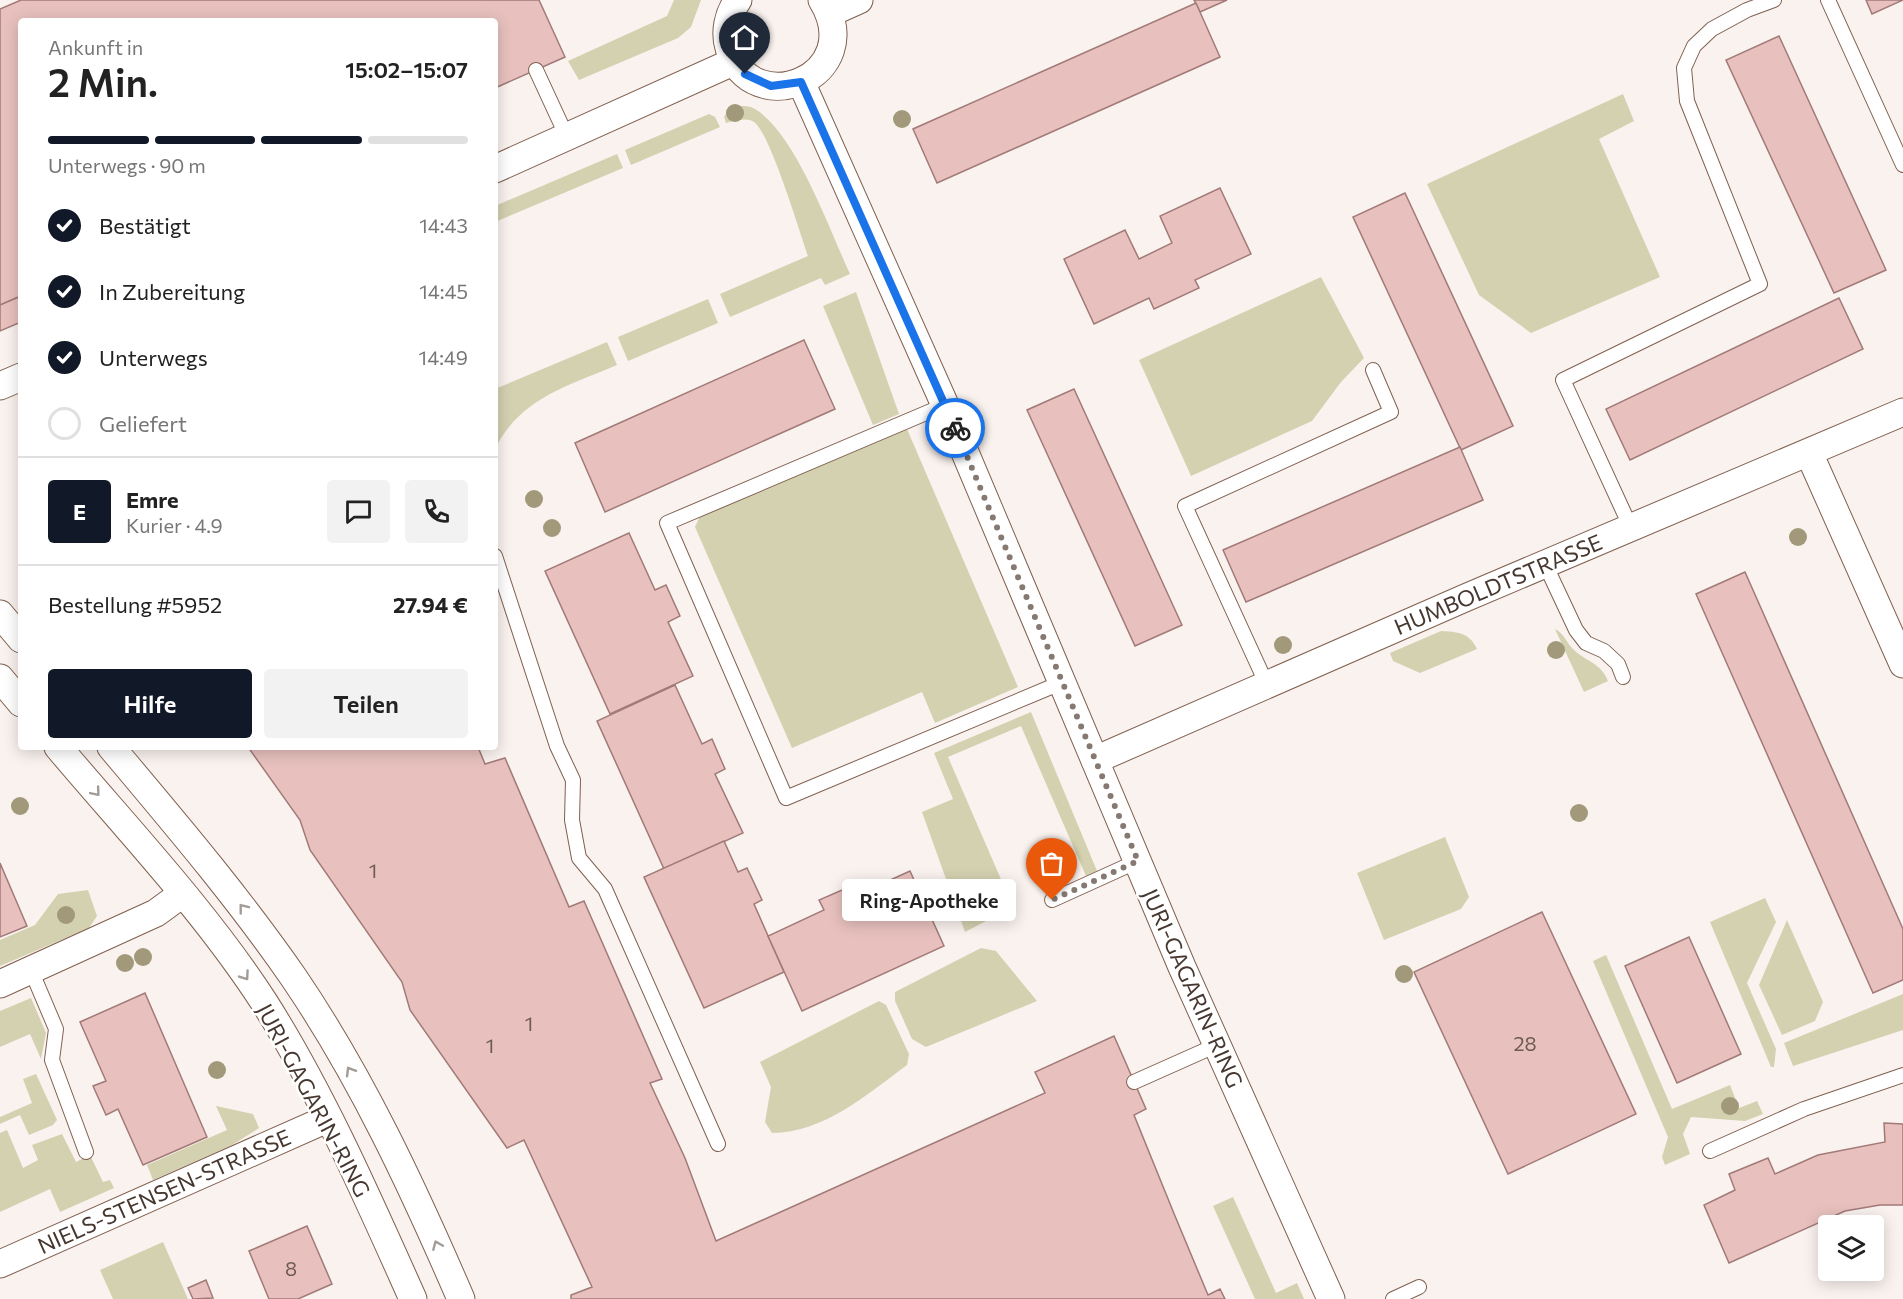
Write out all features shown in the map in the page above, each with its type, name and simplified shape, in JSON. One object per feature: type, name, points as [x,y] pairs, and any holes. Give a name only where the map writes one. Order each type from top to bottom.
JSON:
[{"type":"street","points":[[738,0],[731,12],[727,28],[727,42],[735,61],[745,74],[762,83],[786,86],[801,82],[816,73],[829,55],[834,31],[826,6],[859,0]]},
{"type":"street","points":[[498,168],[735,61]]},
{"type":"street","name":"JURI-GAGARIN-RING","points":[[801,82],[945,405],[1217,1045],[1330,1299]]},
{"type":"street","points":[[0,386],[18,378]]},
{"type":"street","name":"HUMBOLDTSTRASSE","points":[[1095,760],[1545,564],[1903,412]]},
{"type":"street","points":[[1809,453],[1903,664]]},
{"type":"street","points":[[0,614],[18,635]]},
{"type":"street","points":[[0,678],[18,699]]},
{"type":"street","name":"JURI-GAGARIN-RING","points":[[61,750],[182,894],[264,1002],[327,1119],[413,1299]]},
{"type":"street","name":"JURI-GAGARIN-RING","points":[[114,750],[214,870],[295,979],[368,1101],[395,1152],[460,1299]]},
{"type":"street","points":[[0,984],[156,913],[182,894]]},
{"type":"street","name":"NIELS-STENSEN-STRASSE","points":[[0,1264],[327,1119]]},
{"type":"lane","points":[[1631,528],[1563,380],[1760,284],[1687,101],[1684,68],[1694,46],[1712,29],[1747,10],[1774,0]]},
{"type":"lane","points":[[1828,0],[1903,165]]},
{"type":"lane","points":[[536,70],[567,137]]},
{"type":"lane","points":[[1267,685],[1185,506],[1391,412],[1373,370]]},
{"type":"lane","points":[[945,405],[667,523],[786,798],[1063,682]]},
{"type":"lane","points":[[1545,564],[1576,630],[1586,643],[1604,651],[1618,664],[1623,677]]},
{"type":"lane","points":[[498,565],[557,746],[573,780],[572,820],[579,858],[606,889],[718,1143]]},
{"type":"lane","points":[[1052,900],[1138,861]]},
{"type":"lane","points":[[31,970],[56,1029],[52,1059],[86,1152]]},
{"type":"lane","points":[[1134,1082],[1217,1045]]},
{"type":"lane","points":[[1710,1151],[1804,1109],[1903,1075]]},
{"type":"lane","points":[[1393,1299],[1419,1287]]},
{"type":"shaded area","points":[[674,0],[701,0],[691,27],[678,38],[579,80],[568,61],[667,16]]},
{"type":"shaded area","points":[[1623,94],[1634,121],[1599,139],[1660,277],[1531,333],[1479,295],[1427,184]]},
{"type":"shaded area","points":[[730,107],[753,108],[768,119],[783,137],[809,183],[850,274],[825,285],[821,278],[730,317],[720,294],[808,256],[776,163],[761,130],[754,122],[748,120],[726,123],[724,117]]},
{"type":"shaded area","points":[[709,114],[715,117],[720,127],[631,165],[625,150]]},
{"type":"shaded area","points":[[617,154],[623,168],[498,221],[498,205]]},
{"type":"shaded area","points":[[1321,277],[1364,358],[1341,382],[1312,421],[1191,476],[1139,360]]},
{"type":"shaded area","points":[[856,292],[899,414],[873,425],[823,306]]},
{"type":"shaded area","points":[[708,299],[718,323],[628,361],[618,337]]},
{"type":"shaded area","points":[[607,342],[617,365],[547,396],[518,417],[498,444],[498,388]]},
{"type":"shaded area","points":[[907,429],[1018,687],[935,723],[922,692],[792,748],[695,527],[700,516]]},
{"type":"shaded area","points":[[1555,629],[1574,650],[1602,670],[1608,681],[1584,692]]},
{"type":"shaded area","points":[[1441,631],[1466,636],[1477,649],[1420,673],[1393,661],[1390,653]]},
{"type":"shaded area","points":[[1031,712],[1097,871],[1086,876],[1021,726],[948,757],[1013,907],[965,932],[922,812],[953,799],[934,753]]},
{"type":"shaded area","points":[[1445,837],[1469,897],[1461,909],[1384,940],[1357,873]]},
{"type":"shaded area","points":[[88,890],[97,916],[89,928],[0,966],[0,940],[35,925],[58,894]]},
{"type":"shaded area","points":[[1765,898],[1776,922],[1747,983],[1776,1049],[1774,1067],[1771,1067],[1710,922]]},
{"type":"shaded area","points":[[1787,920],[1823,1002],[1815,1021],[1782,1035],[1759,985]]},
{"type":"shaded area","points":[[981,948],[996,951],[1037,1001],[926,1047],[912,1039],[895,1001],[895,992]]},
{"type":"shaded area","points":[[1606,955],[1672,1109],[1730,1085],[1739,1108],[1757,1101],[1763,1114],[1745,1121],[1691,1117],[1683,1134],[1690,1154],[1665,1165],[1662,1157],[1668,1137],[1593,961]]},
{"type":"shaded area","points":[[1903,994],[1903,1030],[1793,1066],[1784,1043]]},
{"type":"shaded area","points":[[31,998],[46,1033],[41,1059],[30,1034],[0,1047],[0,1011]]},
{"type":"shaded area","points":[[879,1001],[886,1005],[909,1054],[907,1065],[861,1099],[827,1119],[791,1131],[772,1133],[765,1122],[771,1087],[760,1062]]},
{"type":"shaded area","points":[[36,1074],[57,1120],[53,1125],[29,1135],[20,1115],[0,1124],[0,1117],[32,1103],[23,1079]]},
{"type":"shaded area","points":[[216,1106],[253,1114],[259,1128],[232,1145],[153,1180],[147,1165],[227,1130]]},
{"type":"shaded area","points":[[7,1130],[23,1168],[38,1160],[32,1145],[62,1134],[76,1162],[90,1155],[103,1182],[110,1180],[114,1188],[60,1212],[50,1189],[0,1212],[0,1133]]},
{"type":"shaded area","points":[[1233,1197],[1276,1293],[1297,1283],[1304,1299],[1255,1299],[1213,1206]]},
{"type":"shaded area","points":[[163,1242],[188,1299],[113,1299],[100,1270]]},
{"type":"building","points":[[21,0],[539,0],[565,57],[498,87],[498,18],[18,18],[18,297],[0,305],[0,9]]},
{"type":"building","points":[[1194,0],[1227,0],[1200,12]]},
{"type":"building","points":[[1866,0],[1903,0],[1872,14]]},
{"type":"building","points":[[1196,3],[1220,57],[937,183],[913,129]]},
{"type":"building","points":[[1779,36],[1886,270],[1834,293],[1726,60]]},
{"type":"building","points":[[1220,188],[1251,254],[1195,280],[1199,288],[1154,309],[1149,298],[1094,324],[1064,259],[1125,230],[1139,259],[1172,243],[1160,216]]},
{"type":"building","points":[[1405,193],[1513,426],[1461,450],[1353,217]]},
{"type":"building","points":[[18,297],[18,323],[0,331],[0,305]]},
{"type":"building","points":[[1839,298],[1863,349],[1630,460],[1606,409]]},
{"type":"building","points":[[804,340],[835,409],[605,512],[575,443]]},
{"type":"building","points":[[1074,389],[1182,625],[1135,646],[1027,410]]},
{"type":"building","points":[[1460,447],[1483,500],[1246,602],[1223,550]]},
{"type":"building","points":[[629,533],[655,590],[666,585],[680,616],[668,622],[693,676],[610,714],[545,571]]},
{"type":"building","points":[[1745,572],[1903,929],[1903,980],[1873,993],[1696,594]]},
{"type":"building","points":[[675,685],[702,744],[712,739],[725,769],[715,774],[743,833],[664,869],[597,721]]},
{"type":"building","points":[[250,750],[479,750],[485,764],[505,758],[569,907],[584,901],[662,1079],[650,1083],[685,1158],[716,1241],[1045,1093],[1035,1072],[1114,1036],[1146,1109],[1134,1115],[1208,1295],[1220,1289],[1225,1299],[571,1299],[571,1295],[592,1287],[524,1140],[507,1148],[410,1010],[402,982],[310,850],[300,820]]},
{"type":"building","points":[[724,841],[738,872],[747,868],[762,900],[754,904],[784,972],[704,1008],[644,877]]},
{"type":"building","points":[[0,863],[27,926],[0,937]]},
{"type":"building","points":[[910,871],[944,946],[802,1011],[768,936],[824,910],[819,900],[849,887],[853,897]]},
{"type":"building","points":[[1542,912],[1636,1114],[1508,1174],[1414,972]]},
{"type":"building","points":[[1689,937],[1741,1054],[1677,1083],[1625,966]]},
{"type":"building","points":[[145,993],[207,1137],[143,1165],[118,1109],[106,1115],[93,1086],[106,1081],[80,1022]]},
{"type":"building","points":[[1884,1123],[1903,1124],[1903,1205],[1880,1205],[1845,1211],[1836,1215],[1818,1215],[1818,1223],[1729,1263],[1704,1205],[1735,1190],[1729,1174],[1768,1158],[1775,1174],[1818,1155],[1885,1142]]},
{"type":"building","points":[[307,1226],[332,1284],[298,1299],[269,1299],[249,1251]]},
{"type":"building","points":[[206,1280],[213,1298],[193,1299],[188,1288]]},
{"type":"way so far","points":[[955,428],[1138,861],[1052,900]]},
{"type":"place","name":"Ring-Apotheke","points":[[1052,900]]},
{"type":"route","points":[[745,74],[771,86],[786,86],[801,82],[955,428]]}]
